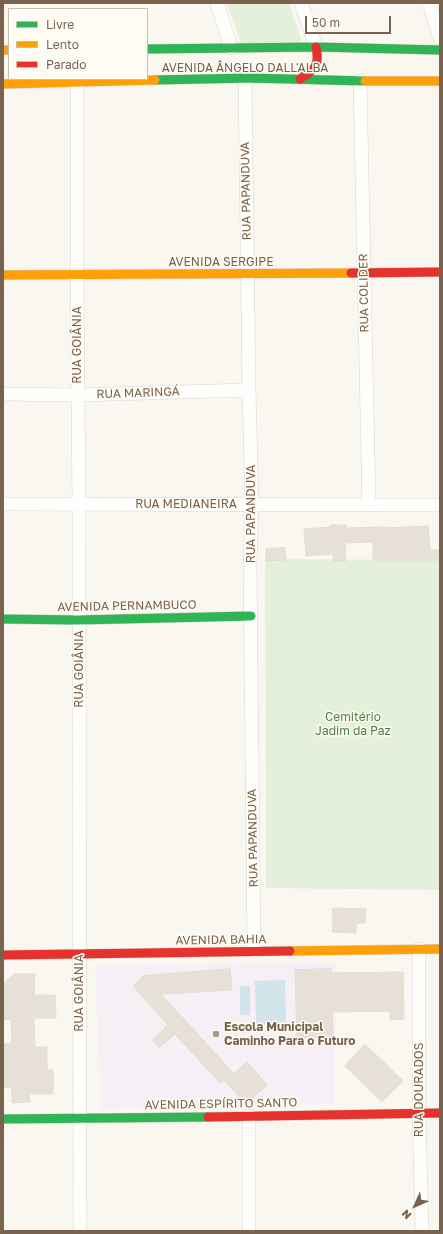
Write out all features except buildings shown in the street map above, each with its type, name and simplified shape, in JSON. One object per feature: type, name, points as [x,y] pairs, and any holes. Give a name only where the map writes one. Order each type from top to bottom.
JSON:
[{"type":"street","points":[[217,3],[231,48]]},
{"type":"street","points":[[300,79],[317,65],[319,56],[301,3]]},
{"type":"street","points":[[429,3],[440,38]]},
{"type":"street","name":"AVENIDA ÂNGELO DALL'ALBA","points":[[148,49],[316,47],[440,50]]},
{"type":"street","name":"AVENIDA ÂNGELO DALL'ALBA","points":[[3,84],[245,78],[440,82]]},
{"type":"street","name":"RUA PAPANDUVA","points":[[245,78],[247,274],[252,504],[250,565],[254,951]]},
{"type":"street","name":"RUA COLIDER","points":[[360,81],[369,505]]},
{"type":"street","name":"RUA GOIÂNIA","points":[[77,83],[80,1231]]},
{"type":"street","name":"AVENIDA SERGIPE","points":[[3,275],[440,272]]},
{"type":"street","name":"RUA MARINGÁ","points":[[3,394],[78,395],[249,390]]},
{"type":"street","name":"RUA MEDIANEIRA","points":[[3,504],[440,505]]},
{"type":"street","name":"AVENIDA PERNAMBUCO","points":[[3,619],[78,620],[251,616]]},
{"type":"street","name":"RUA DOURADOS","points":[[419,949],[419,1113],[422,1231]]},
{"type":"street","name":"AVENIDA BAHIA","points":[[3,955],[440,949]]},
{"type":"street","name":"AVENIDA ESPÍRITO SANTO","points":[[3,1119],[80,1120],[440,1113]]},
{"type":"street","points":[[248,1116],[249,1231]]},
{"type":"shaded area","name":"Escola Municipal Caminho Para o Futuro","points":[[336,963],[334,1104],[101,1109],[95,964]]},
{"type":"shaded area","points":[[285,980],[286,1023],[256,1024],[255,981]]},
{"type":"shaded area","points":[[240,986],[250,986],[250,1015],[240,1015]]},
{"type":"green space","points":[[227,3],[289,3],[302,43],[241,43]]},
{"type":"green space","name":"Cemitério Jadim da Paz","points":[[265,559],[440,560],[440,890],[266,888]]},
{"type":"traffic: fast","points":[[148,49],[316,47],[440,50]]},
{"type":"traffic: fast","points":[[155,80],[249,78],[365,81]]},
{"type":"traffic: fast","points":[[3,619],[78,620],[251,616]]},
{"type":"traffic: fast","points":[[3,1119],[208,1117]]},
{"type":"traffic: slow","points":[[3,50],[8,50]]},
{"type":"traffic: slow","points":[[3,84],[155,80]]},
{"type":"traffic: slow","points":[[365,81],[440,81]]},
{"type":"traffic: slow","points":[[3,275],[351,273]]},
{"type":"traffic: slow","points":[[290,951],[440,949]]},
{"type":"traffic: jam","points":[[300,79],[313,69],[317,63],[316,47]]},
{"type":"traffic: jam","points":[[351,273],[440,272]]},
{"type":"traffic: jam","points":[[3,955],[290,951]]},
{"type":"traffic: jam","points":[[208,1117],[440,1113]]},
{"type":"place","name":"Escola Municipal Caminho Para o Futuro","points":[[216,1034]]}]
